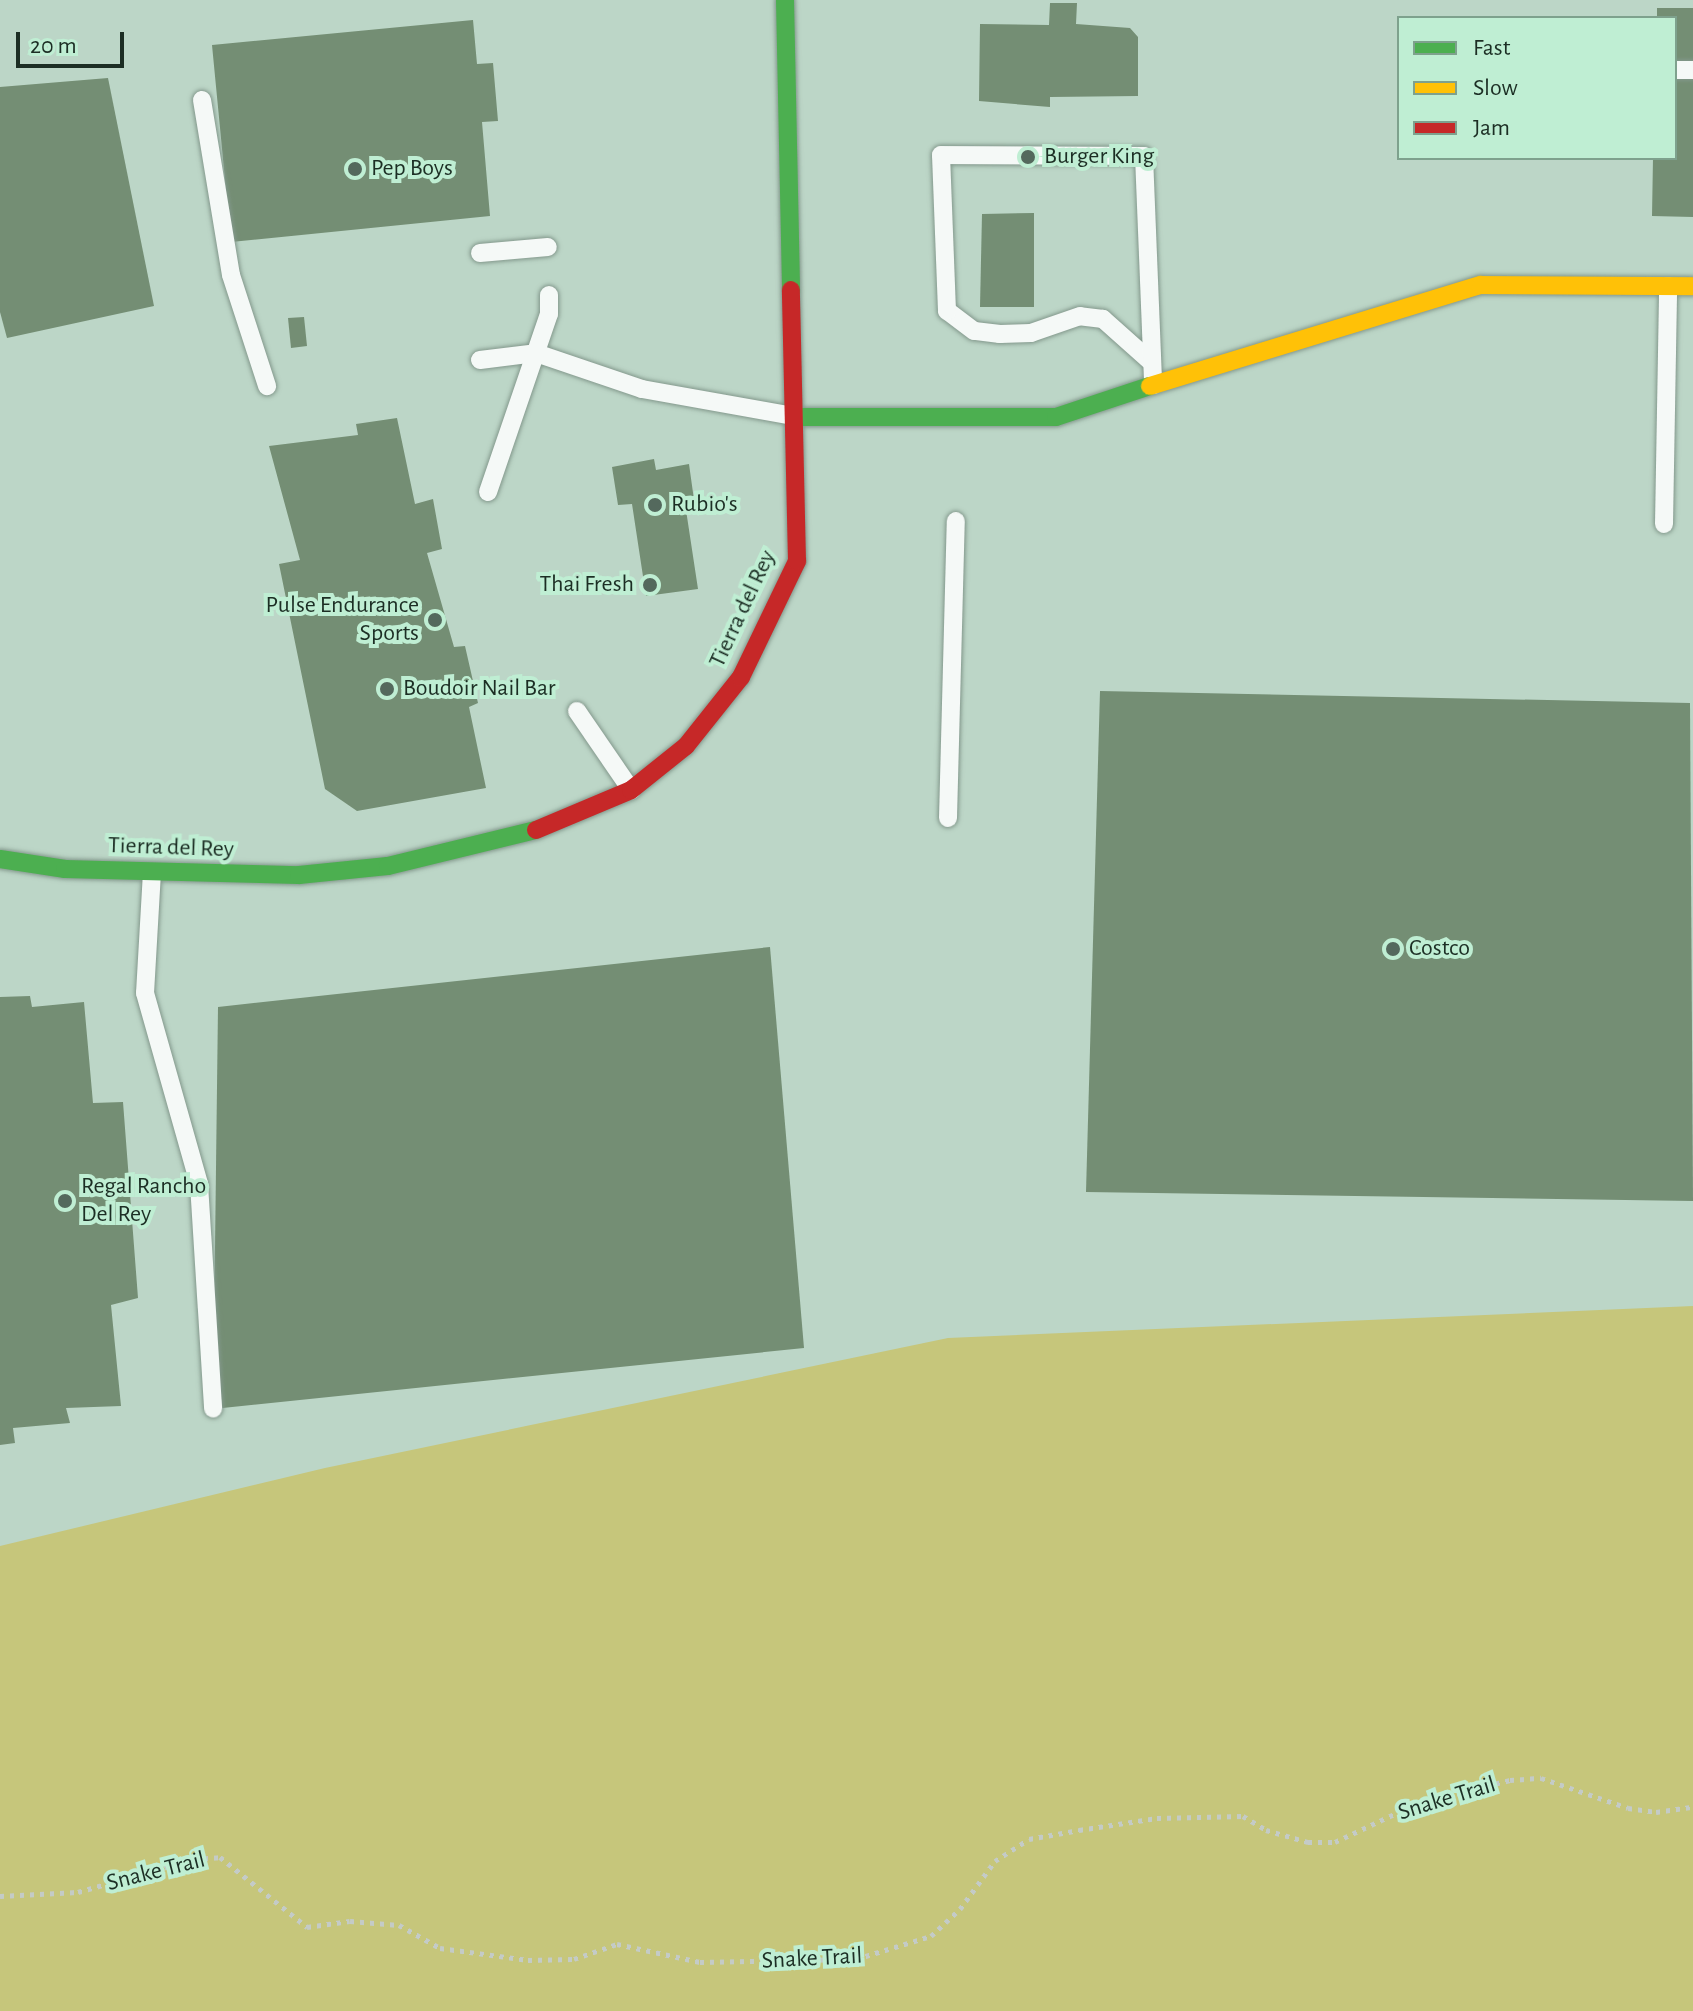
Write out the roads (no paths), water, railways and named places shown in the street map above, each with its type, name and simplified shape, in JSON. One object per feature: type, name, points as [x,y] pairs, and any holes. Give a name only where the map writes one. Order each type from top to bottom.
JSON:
[{"type":"street","name":"Tierra del Rey","points":[[0,859],[65,869],[299,875],[388,866],[550,827],[631,790],[686,746],[741,677],[797,561],[785,0]]},
{"type":"street","points":[[796,417],[1056,417],[1154,388],[1263,348],[1481,285],[1693,286]]},
{"type":"lane","points":[[202,100],[231,275],[267,386]]},
{"type":"lane","points":[[1149,360],[1103,319],[1080,316],[1031,333],[1000,334],[974,331],[947,311],[941,155],[1144,156],[1149,360],[1154,388]]},
{"type":"lane","points":[[480,253],[548,247]]},
{"type":"lane","points":[[1664,524],[1668,286]]},
{"type":"lane","points":[[488,492],[549,314],[549,295]]},
{"type":"lane","points":[[480,360],[536,353],[642,389],[796,417]]},
{"type":"lane","points":[[948,818],[956,521]]},
{"type":"lane","points":[[577,711],[631,790]]},
{"type":"lane","points":[[152,872],[145,993],[199,1184],[213,1409]]},
{"type":"place","name":"Burger King","points":[[1028,157]]},
{"type":"place","name":"Pep Boys","points":[[355,169]]},
{"type":"place","name":"Rubio's","points":[[655,505]]},
{"type":"place","name":"Thai Fresh","points":[[650,585]]},
{"type":"place","name":"Pulse Endurance Sports","points":[[435,620]]},
{"type":"place","name":"Boudoir Nail Bar","points":[[387,689]]},
{"type":"place","name":"Costco","points":[[1393,949]]},
{"type":"place","name":"Regal Rancho Del Rey","points":[[65,1201]]}]
